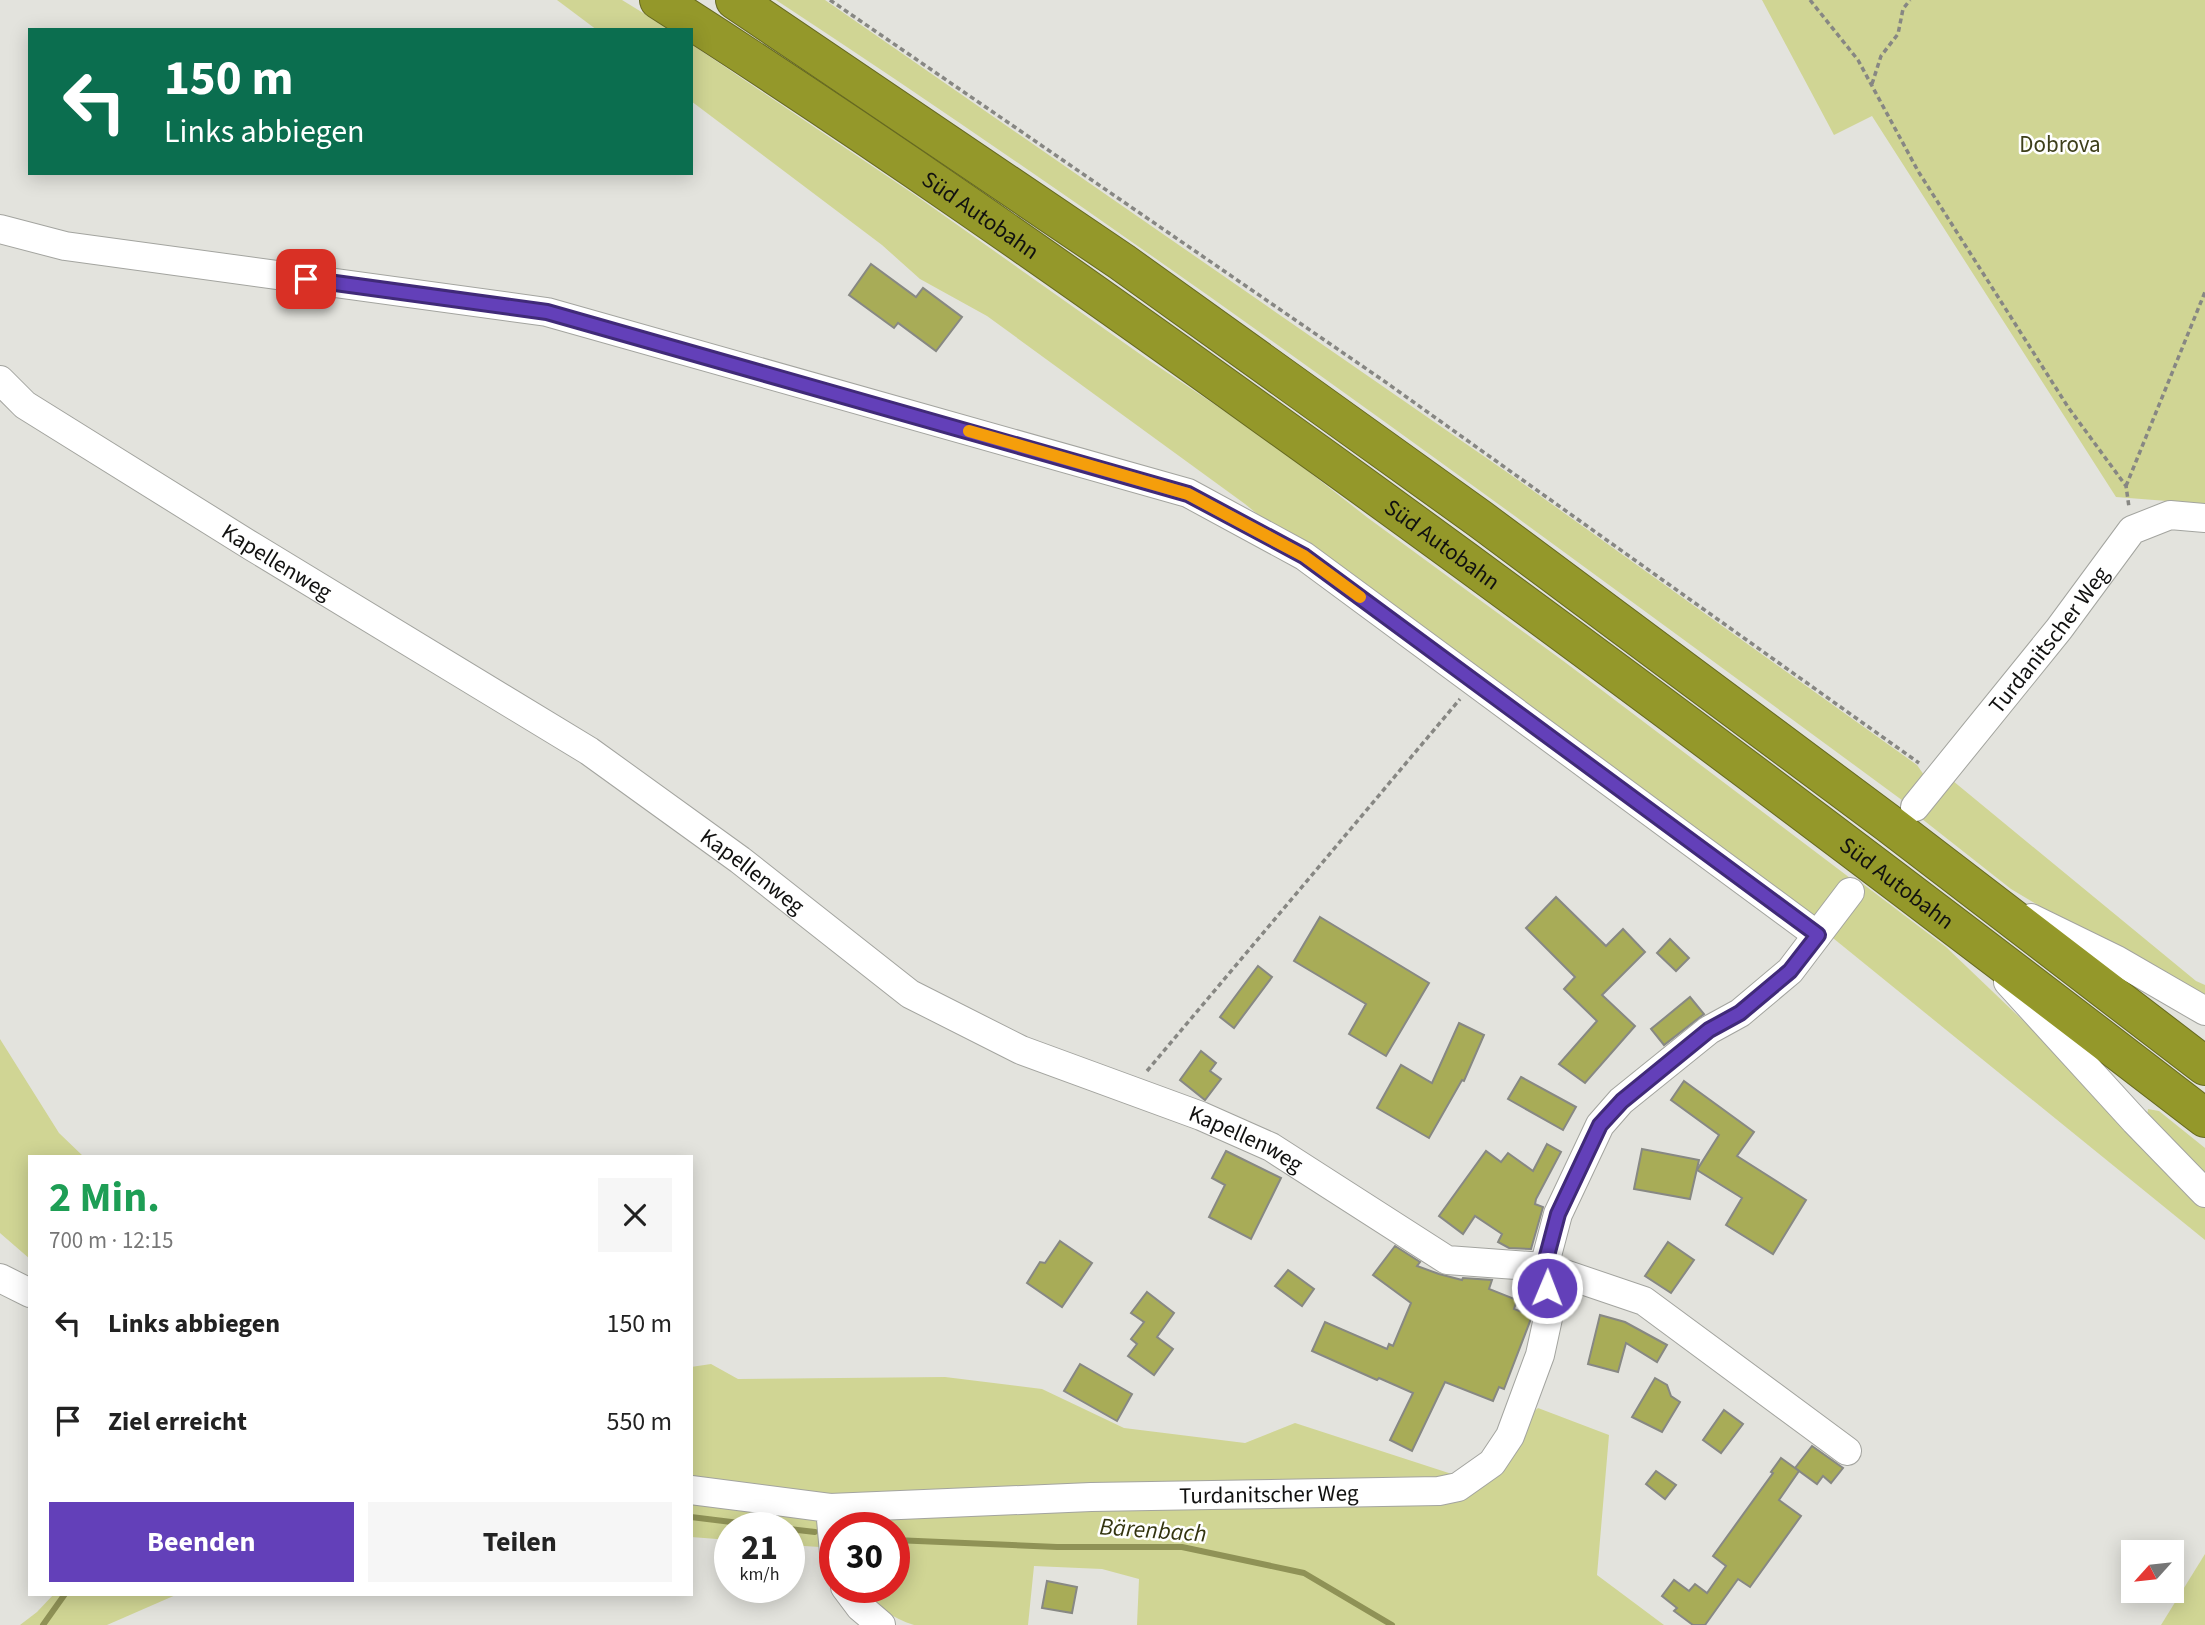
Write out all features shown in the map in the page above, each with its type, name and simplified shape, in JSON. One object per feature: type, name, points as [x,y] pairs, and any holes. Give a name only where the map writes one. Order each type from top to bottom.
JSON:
[{"type":"highway","name":"Süd Autobahn","points":[[659,0],[724,41],[1095,293],[1444,544],[1956,926],[2205,1118]]},
{"type":"highway","name":"Süd Autobahn","points":[[735,0],[1178,302],[1491,528],[1979,893],[2205,1066]]},
{"type":"street","points":[[0,229],[65,246],[547,312],[1188,494],[1304,556],[1818,935]]},
{"type":"street","name":"Kapellenweg","points":[[0,380],[25,405],[589,751],[740,860],[910,994],[1021,1050],[1201,1116],[1271,1147],[1447,1260],[1544,1267]]},
{"type":"street","points":[[2132,530],[2170,514],[2205,518]]},
{"type":"street","name":"Turdanitscher Weg","points":[[1915,807],[2059,629],[2132,530]]},
{"type":"street","name":"Turdanitscher Weg","points":[[693,1489],[830,1508],[1091,1497],[1439,1491],[1458,1487],[1492,1463],[1510,1436],[1540,1355],[1548,1320],[1550,1309],[1544,1267],[1558,1214],[1600,1125],[1622,1101],[1709,1030],[1740,1013],[1790,971],[1850,892]]},
{"type":"street","points":[[1979,893],[2116,960],[2205,1011]]},
{"type":"street","points":[[1956,926],[2205,1193]]},
{"type":"street","points":[[1544,1267],[1644,1301],[1847,1451]]},
{"type":"street","points":[[0,1278],[28,1292]]},
{"type":"street","points":[[830,1508],[830,1512]]},
{"type":"street","points":[[857,1603],[881,1625]]},
{"type":"path","points":[[830,0],[1384,381],[1938,777]]},
{"type":"path","points":[[1810,0],[1858,60],[1918,171],[2068,407],[2126,486],[2132,530]]},
{"type":"path","points":[[1872,84],[1881,56],[1898,34],[1903,9],[1910,0]]},
{"type":"path","points":[[2126,486],[2205,292]]},
{"type":"path","points":[[1142,1096],[1145,1073],[1475,681]]},
{"type":"green space","points":[[557,0],[622,0],[668,28],[594,28]]},
{"type":"green space","points":[[776,0],[825,0],[1511,475],[1917,765],[1924,775],[1910,806],[1489,497],[1207,295]]},
{"type":"green space","name":"Dobrova","points":[[1762,0],[2205,0],[2205,504],[2116,497],[1872,116],[1834,135]]},
{"type":"green space","points":[[693,45],[915,195],[1147,359],[1272,443],[1368,518],[1566,663],[1854,881],[1821,923],[1298,547],[1245,504],[987,316],[920,279],[882,245],[693,103]]},
{"type":"green space","points":[[1947,776],[2196,981],[2205,985],[2205,1004],[2011,889],[1917,815]]},
{"type":"green space","points":[[1863,884],[1946,947],[2205,1202],[2205,1240],[1828,934]]},
{"type":"green space","points":[[0,1039],[59,1133],[82,1155],[28,1155],[28,1257],[0,1233]]},
{"type":"green space","points":[[2148,1109],[2159,1111],[2205,1148],[2205,1174],[2147,1117]]},
{"type":"green space","points":[[711,1364],[738,1379],[945,1377],[1042,1389],[1124,1428],[1245,1443],[1295,1423],[1458,1476],[1538,1408],[1609,1435],[1597,1575],[1664,1625],[1137,1625],[1139,1579],[1102,1569],[1034,1566],[1028,1625],[914,1625],[898,1619],[876,1603],[910,1603],[910,1512],[819,1512],[819,1547],[805,1546],[805,1512],[714,1512],[714,1539],[693,1537],[693,1367]]},
{"type":"green space","points":[[2205,1554],[2205,1625],[2161,1625],[2175,1603],[2184,1603],[2184,1588]]},
{"type":"green space","points":[[52,1596],[173,1596],[107,1625],[20,1625]]},
{"type":"building","points":[[871,264],[916,297],[923,288],[962,317],[936,351],[898,323],[894,328],[849,295]]},
{"type":"building","points":[[1556,897],[1606,946],[1623,929],[1645,952],[1602,995],[1635,1026],[1585,1083],[1559,1064],[1597,1021],[1564,989],[1575,977],[1526,928]]},
{"type":"building","points":[[1320,917],[1429,983],[1386,1056],[1349,1034],[1366,1004],[1294,961]]},
{"type":"building","points":[[1670,939],[1689,958],[1676,971],[1657,953]]},
{"type":"building","points":[[1258,966],[1272,977],[1234,1028],[1220,1017]]},
{"type":"building","points":[[1690,997],[1704,1014],[1664,1045],[1651,1029]]},
{"type":"building","points":[[1459,1023],[1484,1035],[1464,1081],[1462,1080],[1429,1138],[1377,1108],[1401,1065],[1432,1083]]},
{"type":"building","points":[[1201,1051],[1216,1063],[1210,1071],[1221,1079],[1205,1100],[1180,1080]]},
{"type":"building","points":[[1521,1077],[1576,1107],[1563,1130],[1508,1099]]},
{"type":"building","points":[[1684,1081],[1754,1132],[1737,1156],[1806,1200],[1773,1254],[1726,1225],[1742,1198],[1697,1170],[1719,1135],[1671,1100]]},
{"type":"building","points":[[1547,1144],[1561,1152],[1536,1199],[1535,1204],[1543,1207],[1531,1249],[1509,1248],[1498,1242],[1502,1234],[1475,1216],[1463,1234],[1439,1216],[1486,1151],[1501,1162],[1508,1153],[1533,1171]]},
{"type":"building","points":[[1642,1149],[1699,1160],[1690,1199],[1634,1189]]},
{"type":"building","points":[[1226,1151],[1281,1178],[1251,1239],[1209,1217],[1225,1185],[1212,1178]]},
{"type":"building","points":[[1060,1241],[1092,1263],[1062,1307],[1027,1283],[1040,1262],[1045,1263]]},
{"type":"building","points":[[1668,1242],[1694,1260],[1671,1293],[1645,1276]]},
{"type":"building","points":[[1395,1246],[1420,1262],[1417,1266],[1439,1274],[1462,1280],[1492,1280],[1489,1289],[1517,1300],[1514,1309],[1532,1316],[1504,1389],[1499,1387],[1493,1401],[1445,1382],[1412,1451],[1390,1440],[1413,1393],[1312,1351],[1325,1322],[1387,1349],[1389,1344],[1393,1346],[1411,1303],[1373,1275]]},
{"type":"building","points":[[1288,1270],[1314,1289],[1302,1306],[1275,1286]]},
{"type":"building","points":[[1147,1292],[1174,1313],[1157,1337],[1173,1349],[1154,1375],[1128,1356],[1137,1344],[1131,1339],[1144,1322],[1131,1313]]},
{"type":"building","points":[[1600,1315],[1625,1322],[1667,1345],[1657,1362],[1626,1343],[1618,1372],[1588,1364]]},
{"type":"building","points":[[1080,1364],[1132,1394],[1117,1421],[1064,1391]]},
{"type":"building","points":[[1655,1378],[1667,1385],[1671,1396],[1680,1402],[1662,1432],[1632,1417]]},
{"type":"building","points":[[1724,1410],[1743,1424],[1721,1453],[1703,1440]]},
{"type":"building","points":[[1812,1446],[1843,1468],[1831,1483],[1823,1476],[1817,1484],[1795,1468]]},
{"type":"building","points":[[1781,1458],[1799,1471],[1779,1500],[1801,1516],[1750,1587],[1738,1579],[1705,1625],[1693,1625],[1674,1611],[1677,1608],[1662,1596],[1674,1580],[1689,1591],[1695,1584],[1707,1593],[1726,1566],[1713,1556]]},
{"type":"building","points":[[1656,1471],[1676,1485],[1665,1499],[1646,1484]]},
{"type":"building","points":[[1047,1581],[1077,1587],[1072,1613],[1042,1608]]},
{"type":"waterway","name":"Bärenbach","points":[[693,1517],[714,1520]]},
{"type":"waterway","name":"Bärenbach","points":[[805,1531],[815,1532]]},
{"type":"waterway","name":"Bärenbach","points":[[910,1541],[1057,1547],[1182,1547],[1304,1573],[1392,1625]]},
{"type":"waterway","name":"Bärenbach","points":[[43,1625],[64,1596]]},
{"type":"slow traffic","points":[[969,431],[1188,494],[1304,556],[1360,597]]},
{"type":"route","points":[[306,279],[547,312],[1188,494],[1304,556],[1818,935],[1790,971],[1740,1013],[1709,1030],[1622,1101],[1600,1125],[1558,1214],[1544,1267],[1547,1288]]}]
